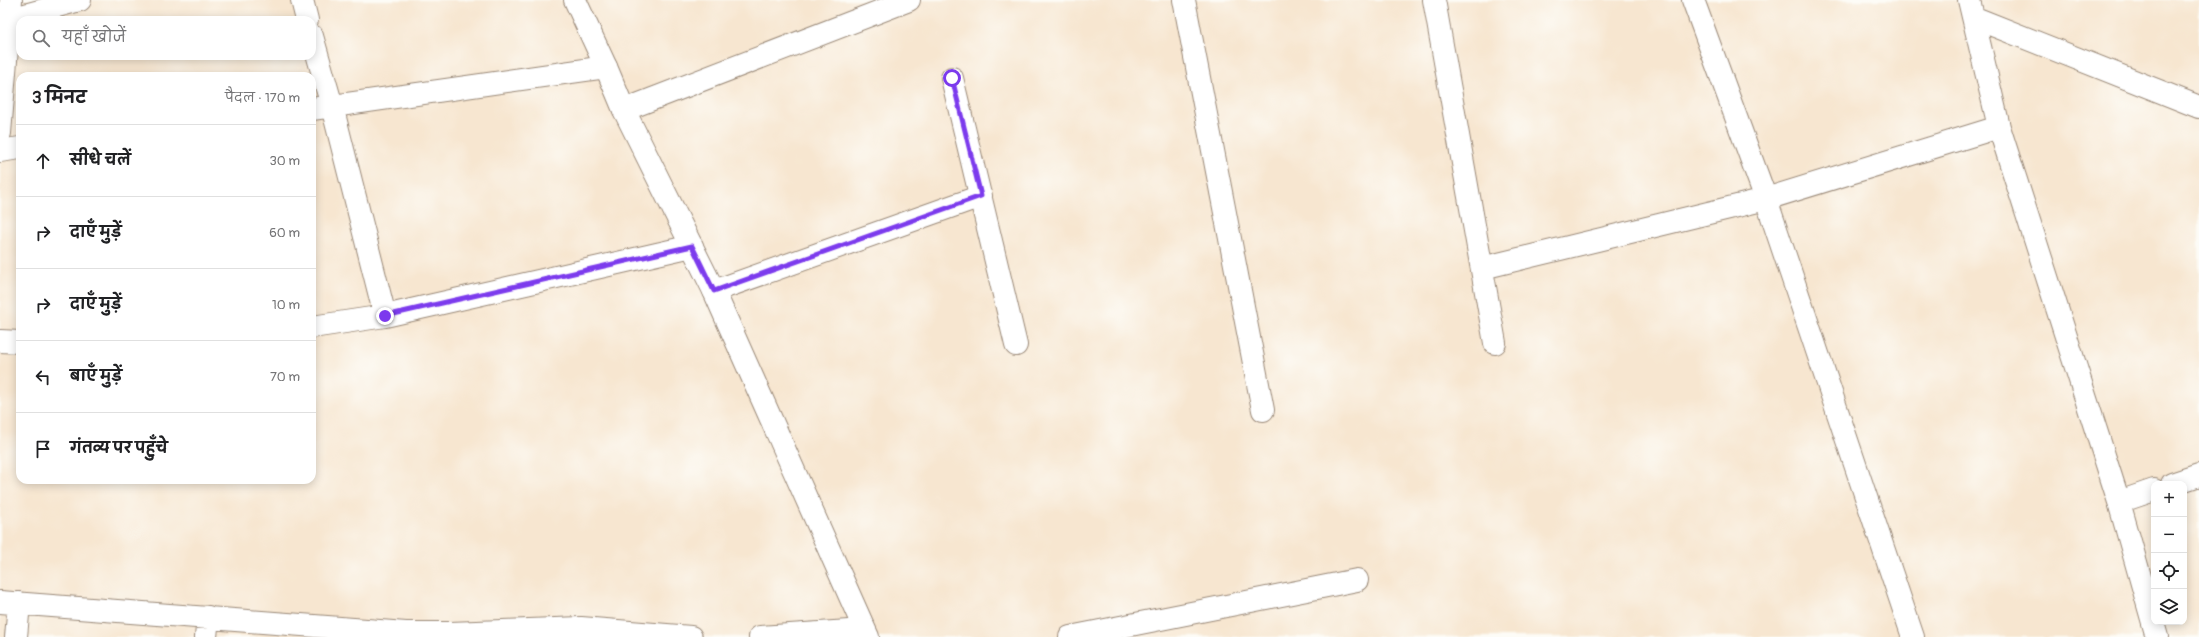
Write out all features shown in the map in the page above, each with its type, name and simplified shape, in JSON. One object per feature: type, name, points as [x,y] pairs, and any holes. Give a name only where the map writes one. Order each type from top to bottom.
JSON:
[{"type":"street","points":[[0,133],[1,88],[11,9],[80,0]]},
{"type":"street","points":[[302,0],[306,16]]},
{"type":"street","points":[[575,0],[624,110],[714,291],[866,634],[760,637]]},
{"type":"street","points":[[624,110],[909,0]]},
{"type":"street","points":[[1184,0],[1263,410]]},
{"type":"street","points":[[1434,0],[1495,343]]},
{"type":"street","points":[[1694,0],[1766,199],[1913,637]]},
{"type":"street","points":[[1972,9],[2199,107]]},
{"type":"street","points":[[1972,9],[1999,127],[2119,502],[2157,637]]},
{"type":"street","points":[[315,60],[322,107],[385,316]]},
{"type":"street","points":[[322,107],[606,67]]},
{"type":"street","points":[[952,78],[1016,345]]},
{"type":"street","points":[[1482,268],[1766,199],[1999,127]]},
{"type":"street","points":[[0,151],[16,149]]},
{"type":"street","points":[[714,291],[981,196]]},
{"type":"street","points":[[316,326],[385,316],[692,246]]},
{"type":"street","points":[[0,341],[16,342]]},
{"type":"street","points":[[2181,481],[2199,475]]},
{"type":"street","points":[[2119,502],[2151,491]]},
{"type":"street","points":[[1070,637],[1357,580]]},
{"type":"street","points":[[16,637],[9,602],[207,627],[450,634],[581,628],[691,637]]},
{"type":"route","points":[[385,316],[692,246],[714,291],[981,196],[952,78]]}]
